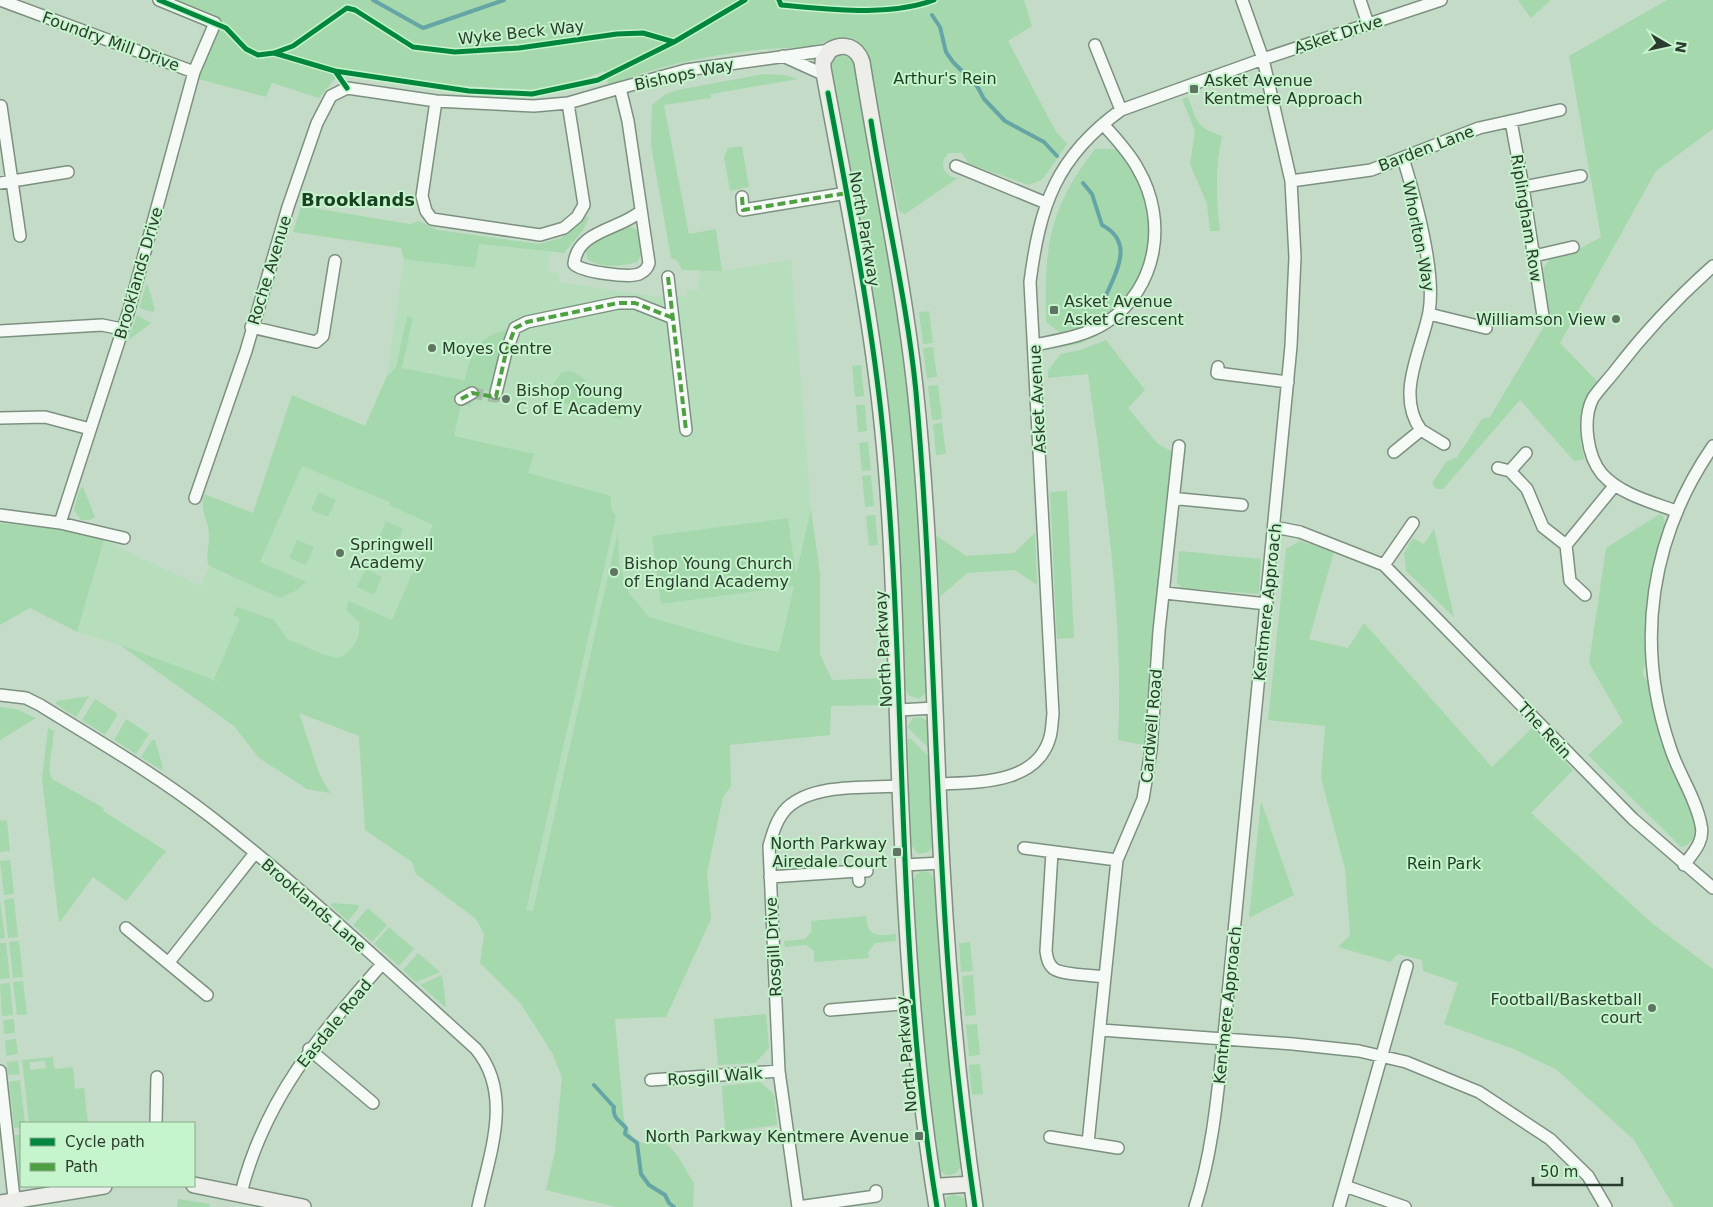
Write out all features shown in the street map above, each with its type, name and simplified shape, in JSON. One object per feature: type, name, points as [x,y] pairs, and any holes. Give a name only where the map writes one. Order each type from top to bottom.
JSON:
[{"type":"street","name":"Foundry Mill Drive","points":[[0,0],[194,72]]},
{"type":"street","name":"Brooklands Drive","points":[[60,523],[122,329],[194,72],[215,23],[160,0]]},
{"type":"street","name":"Kentmere Approach","points":[[1195,1207],[1204,1180],[1215,1122],[1224,1039],[1274,527],[1283,382],[1296,257],[1291,180],[1263,58],[1242,0]]},
{"type":"street","points":[[1360,0],[1368,24]]},
{"type":"street","name":"Asket Drive","points":[[1263,58],[1441,0]]},
{"type":"street","points":[[1095,45],[1121,110]]},
{"type":"street","name":"North Parkway","points":[[937,1207],[921,1095],[913,1002],[904,865],[899,710],[883,431],[847,193],[825,75],[824,61],[830,50],[843,46],[850,47],[860,56],[862,62],[876,151],[900,273],[915,388],[925,511],[942,863],[956,1060],[975,1207]]},
{"type":"street","name":"Bishops Way","points":[[641,211],[631,220],[588,239],[579,246],[574,264],[584,270],[637,275],[646,270],[650,263],[628,121],[620,88],[686,70],[830,50]]},
{"type":"street","points":[[784,56],[825,75]]},
{"type":"street","name":"Asket Avenue","points":[[938,784],[998,780],[1015,774],[1036,761],[1050,738],[1053,714],[1035,345],[1030,282],[1036,240],[1046,203],[1074,154],[1103,124],[1121,110],[1263,58]]},
{"type":"street","name":"Roche Avenue","points":[[195,498],[246,351],[288,207],[317,123],[331,96],[347,88],[436,101],[534,106],[568,103],[620,88]]},
{"type":"street","points":[[436,101],[422,196],[426,211],[432,219],[540,235],[564,228],[577,217],[584,205],[568,103]]},
{"type":"street","points":[[1,106],[5,182],[20,236]]},
{"type":"street","name":"Barden Lane","points":[[1291,180],[1371,170],[1479,128],[1560,110]]},
{"type":"street","name":"Riplingham Row","points":[[1511,121],[1524,187],[1543,316]]},
{"type":"street","points":[[1035,345],[1077,335],[1108,321],[1134,297],[1151,265],[1156,227],[1153,205],[1146,184],[1130,156],[1103,124]]},
{"type":"street","name":"Whorlton Way","points":[[1403,158],[1414,194],[1430,279],[1429,314],[1414,368],[1409,399],[1412,415],[1421,430]]},
{"type":"street","points":[[956,166],[1046,203]]},
{"type":"street","points":[[5,182],[68,172]]},
{"type":"street","points":[[1524,187],[1581,176]]},
{"type":"street","points":[[742,197],[744,210],[847,193]]},
{"type":"street","points":[[1534,256],[1573,247]]},
{"type":"street","points":[[252,328],[316,342],[323,336],[335,261]]},
{"type":"street","points":[[1676,511],[1615,485],[1602,474],[1594,463],[1590,448],[1588,418],[1593,398],[1656,322],[1713,266]]},
{"type":"street","points":[[668,277],[686,430]]},
{"type":"street","points":[[496,393],[506,352],[515,328],[527,322],[618,303],[635,303],[673,318]]},
{"type":"street","points":[[1429,314],[1486,328]]},
{"type":"street","points":[[0,331],[102,325],[122,329]]},
{"type":"street","points":[[1218,367],[1217,373],[1283,382]]},
{"type":"street","points":[[461,399],[472,393]]},
{"type":"street","points":[[0,418],[45,417],[90,429]]},
{"type":"street","points":[[1394,452],[1421,430],[1444,444]]},
{"type":"street","name":"Cardwell Road","points":[[1088,1143],[1117,860],[1143,799],[1151,750],[1160,631],[1179,446]]},
{"type":"street","points":[[1684,865],[1699,844],[1701,825],[1670,748],[1660,714],[1652,671],[1664,548],[1676,511],[1690,481],[1713,446]]},
{"type":"street","points":[[1510,471],[1526,452]]},
{"type":"street","points":[[1498,468],[1510,471],[1528,488],[1543,527],[1566,545]]},
{"type":"street","points":[[1585,596],[1570,581],[1566,545],[1615,485]]},
{"type":"street","points":[[1174,501],[1180,499],[1242,505]]},
{"type":"street","points":[[0,515],[60,523],[124,538]]},
{"type":"street","points":[[1384,565],[1413,523]]},
{"type":"street","name":"The Rein","points":[[1274,527],[1300,532],[1384,565],[1578,764],[1684,865],[1713,888]]},
{"type":"street","points":[[1165,593],[1266,604]]},
{"type":"street","name":"Brooklands Lane","points":[[0,695],[9,695],[33,701],[98,740],[202,811],[255,853],[476,1049],[490,1070],[497,1096],[497,1114],[478,1207]]},
{"type":"street","name":"North Parkway","points":[[899,710],[935,708]]},
{"type":"street","name":"Rosgill Drive","points":[[798,1207],[779,1071],[769,846],[775,826],[787,808],[804,796],[825,790],[900,786]]},
{"type":"street","points":[[1021,849],[1117,860]]},
{"type":"street","points":[[1052,852],[1046,951],[1048,962],[1054,969],[1064,972],[1105,977]]},
{"type":"street","points":[[169,962],[255,853]]},
{"type":"street","points":[[904,865],[942,863]]},
{"type":"street","points":[[770,877],[861,874]]},
{"type":"street","points":[[126,928],[207,995]]},
{"type":"street","name":"Easdale Road","points":[[241,1193],[248,1166],[270,1114],[309,1049],[382,964]]},
{"type":"street","points":[[1339,1207],[1407,966]]},
{"type":"street","points":[[830,1010],[913,1002]]},
{"type":"street","points":[[1101,1030],[1293,1044],[1382,1056],[1406,1062],[1470,1088],[1511,1112],[1550,1139],[1588,1176],[1606,1207]]},
{"type":"street","points":[[309,1049],[373,1103]]},
{"type":"street","name":"Rosgill Walk","points":[[652,1080],[779,1071]]},
{"type":"street","points":[[0,1077],[10,1204],[99,1187]]},
{"type":"street","points":[[156,1122],[157,1077]]},
{"type":"street","points":[[1050,1137],[1118,1148]]},
{"type":"street","points":[[934,1189],[941,1186],[972,1184]]},
{"type":"street","points":[[195,1185],[303,1207]]},
{"type":"street","points":[[1345,1186],[1405,1207]]},
{"type":"street","points":[[798,1207],[876,1196],[876,1191]]},
{"type":"shaded area","name":"Bishop Young Church of England Academy","points":[[479,244],[551,252],[547,271],[556,272],[559,275],[559,282],[665,298],[686,296],[688,289],[697,291],[701,270],[722,271],[791,260],[811,509],[780,652],[739,643],[649,1004],[461,895],[365,830],[359,736],[120,645],[77,632],[104,540],[200,586],[209,566],[232,578],[292,395],[365,427],[387,376],[404,259],[475,268]]},
{"type":"green space","name":"Arthur's Rein","points":[[174,0],[1024,0],[1032,26],[1008,41],[1055,130],[1067,144],[1042,180],[1029,185],[969,164],[962,153],[949,153],[944,161],[944,168],[949,175],[958,178],[905,214],[899,211],[866,50],[860,43],[851,38],[835,38],[808,47],[766,49],[706,57],[666,66],[609,86],[604,71],[578,81],[539,90],[431,84],[342,70],[319,98],[272,83],[266,97],[198,79],[222,21]]},
{"type":"green space","points":[[1518,0],[1551,0],[1531,18]]},
{"type":"green space","points":[[1667,0],[1713,0],[1713,129],[1656,171],[1560,343],[1597,381],[1585,400],[1580,418],[1584,459],[1574,461],[1520,400],[1443,489],[1436,489],[1432,483],[1446,462],[1457,457],[1482,419],[1490,417],[1549,318],[1543,269],[1551,257],[1574,252],[1601,237],[1569,56]]},
{"type":"green space","points":[[839,55],[850,57],[854,63],[872,154],[903,338],[918,495],[928,691],[919,699],[908,695],[905,687],[897,531],[882,375],[859,220],[831,66],[833,59]]},
{"type":"green space","points":[[764,74],[784,75],[798,79],[711,94],[711,98],[664,105],[689,234],[716,229],[722,271],[682,270],[677,260],[671,258],[651,145],[652,105],[666,94],[677,90]]},
{"type":"green space","points":[[1188,97],[1193,112],[1202,126],[1222,136],[1217,183],[1220,231],[1210,231],[1207,204],[1190,164],[1195,131],[1182,99]]},
{"type":"green space","points":[[742,146],[749,187],[730,191],[724,157],[728,148]]},
{"type":"green space","points":[[1095,149],[1116,149],[1137,176],[1150,210],[1148,262],[1132,293],[1109,316],[1092,325],[1063,335],[1046,322],[1048,251],[1058,211],[1067,191]]},
{"type":"green space","points":[[301,206],[410,224],[419,221],[438,230],[539,244],[561,238],[573,229],[584,216],[589,217],[583,230],[564,253],[479,244],[475,268],[404,259],[401,248],[293,232]]},
{"type":"green space","points":[[627,226],[637,230],[640,235],[642,246],[637,262],[611,266],[598,264],[587,259],[586,249],[596,239]]},
{"type":"green space","points":[[146,285],[148,285],[155,310],[153,312],[139,308]]},
{"type":"green space","points":[[929,311],[933,343],[923,344],[919,312]]},
{"type":"green space","points":[[137,315],[151,323],[130,339],[129,338]]},
{"type":"green space","name":"Bishop Young Church of England Academy","points":[[407,316],[413,318],[402,368],[462,380],[465,380],[470,361],[478,346],[491,335],[510,329],[500,394],[473,388],[470,406],[461,404],[454,436],[534,454],[528,473],[611,496],[611,508],[616,516],[526,910],[533,911],[618,531],[619,564],[629,593],[649,617],[738,643],[779,652],[794,586],[661,604],[652,536],[788,518],[796,575],[811,509],[820,574],[820,654],[832,680],[885,678],[886,705],[831,706],[830,735],[730,745],[731,786],[723,797],[707,873],[711,919],[666,1017],[615,1019],[624,1120],[632,1136],[642,1143],[666,1143],[678,1156],[694,1184],[693,1207],[616,1207],[546,1190],[555,1151],[562,1077],[552,1053],[521,1004],[480,963],[484,934],[476,919],[416,874],[412,862],[365,830],[359,736],[299,713],[319,773],[330,793],[307,789],[259,758],[234,726],[120,645],[222,683],[214,679],[240,618],[233,615],[237,607],[274,620],[287,639],[325,655],[338,658],[352,648],[359,634],[359,622],[346,610],[349,601],[392,620],[433,525],[389,505],[390,502],[302,466],[260,562],[306,582],[295,591],[280,598],[209,566],[207,556],[209,532],[203,501],[204,494],[253,513],[292,395],[365,426],[387,376],[396,368]]},
{"type":"green space","points":[[1098,333],[1099,335],[1081,343],[1059,348],[1059,345]]},
{"type":"green space","points":[[1106,340],[1145,390],[1128,408],[1157,443],[1172,452],[1146,744],[1144,745],[1118,740],[1119,694],[1116,602],[1107,511],[1088,374],[1048,378],[1048,370],[1061,354],[1080,350]]},
{"type":"green space","points":[[933,347],[937,377],[927,378],[923,348]]},
{"type":"green space","points":[[861,365],[864,396],[855,397],[852,366]]},
{"type":"green space","points":[[568,371],[582,377],[601,400],[621,406],[622,419],[559,402],[554,396],[553,385],[561,373]]},
{"type":"green space","points":[[938,385],[942,419],[932,420],[928,386]]},
{"type":"green space","points":[[856,405],[865,405],[867,431],[858,432]]},
{"type":"green space","points":[[942,423],[946,454],[936,455],[933,424]]},
{"type":"green space","points":[[868,442],[871,470],[862,471],[859,443]]},
{"type":"green space","points":[[871,475],[874,506],[865,507],[862,476]]},
{"type":"green space","points":[[83,487],[95,517],[90,520],[81,520],[74,510],[79,490]]},
{"type":"green space","points":[[1067,491],[1074,638],[1057,639],[1050,492]]},
{"type":"green space","points":[[319,492],[336,500],[328,517],[311,510]]},
{"type":"green space","points":[[1660,514],[1665,521],[1665,527],[1652,573],[1648,611],[1648,662],[1644,667],[1643,673],[1644,678],[1649,682],[1663,744],[1696,826],[1693,840],[1681,847],[1588,755],[1623,722],[1589,663],[1606,548]]},
{"type":"green space","points":[[875,515],[878,545],[869,546],[866,516]]},
{"type":"green space","points":[[386,521],[403,529],[395,546],[378,539]]},
{"type":"green space","points":[[0,523],[71,530],[104,540],[77,632],[30,608],[0,625]]},
{"type":"green space","points":[[1434,529],[1454,617],[1406,571],[1404,553],[1413,538],[1424,544]]},
{"type":"green space","points":[[1035,533],[1037,585],[1015,570],[967,573],[940,597],[936,535],[966,556],[1014,553]]},
{"type":"green space","points":[[297,540],[314,547],[306,565],[289,558]]},
{"type":"green space","name":"Rein Park","points":[[1300,541],[1334,552],[1309,639],[1348,648],[1364,623],[1492,767],[1533,727],[1573,770],[1531,813],[1653,924],[1713,969],[1713,1207],[1674,1207],[1634,1140],[1557,1070],[1516,1050],[1444,1024],[1458,983],[1423,971],[1422,960],[1398,954],[1390,962],[1338,947],[1350,935],[1345,869],[1321,778],[1325,726],[1268,720],[1286,549]]},
{"type":"green space","points":[[1179,551],[1261,559],[1259,594],[1182,588],[1177,582]]},
{"type":"green space","points":[[366,569],[382,577],[374,595],[357,587]]},
{"type":"green space","points":[[89,696],[76,717],[56,704],[57,701]]},
{"type":"green space","points":[[95,699],[118,714],[105,735],[82,720]]},
{"type":"green space","points":[[0,707],[16,709],[36,718],[0,740]]},
{"type":"green space","points":[[921,717],[930,723],[932,751],[907,727],[913,718]]},
{"type":"green space","points":[[126,719],[149,734],[136,754],[114,740]]},
{"type":"green space","points":[[48,728],[54,731],[49,770],[52,779],[104,808],[103,811],[166,851],[126,901],[93,877],[59,923],[42,778]]},
{"type":"green space","points":[[908,739],[911,739],[932,760],[934,842],[926,853],[917,853],[910,843]]},
{"type":"green space","points":[[152,740],[155,740],[163,768],[161,770],[141,757]]},
{"type":"green space","points":[[1261,801],[1294,895],[1249,918]]},
{"type":"green space","points":[[7,820],[10,851],[0,852],[0,821]]},
{"type":"green space","points":[[10,860],[14,894],[4,895],[0,861]]},
{"type":"green space","points":[[922,871],[929,872],[935,880],[946,1039],[961,1165],[957,1172],[950,1175],[941,1171],[938,1167],[923,1041],[913,881],[916,875]]},
{"type":"green space","points":[[14,898],[18,937],[8,938],[4,900]]},
{"type":"green space","points":[[0,900],[5,938],[0,939]]},
{"type":"green space","points":[[334,903],[359,905],[348,921],[330,905]]},
{"type":"green space","points":[[368,908],[387,925],[372,942],[353,925]]},
{"type":"green space","points":[[866,916],[869,928],[875,934],[896,934],[896,941],[875,943],[868,952],[869,958],[814,962],[814,951],[806,945],[785,947],[784,941],[805,939],[812,931],[811,921]]},
{"type":"green space","points":[[389,927],[414,949],[399,966],[374,944]]},
{"type":"green space","points":[[19,941],[23,977],[13,978],[9,942]]},
{"type":"green space","points":[[970,942],[973,971],[961,972],[959,943]]},
{"type":"green space","points":[[0,943],[6,943],[10,978],[0,979]]},
{"type":"green space","points":[[418,953],[440,972],[416,982],[403,970]]},
{"type":"green space","points":[[442,975],[446,1005],[445,1007],[420,985]]},
{"type":"green space","points":[[973,975],[976,1015],[965,1016],[962,976]]},
{"type":"green space","points":[[23,981],[27,1014],[17,1015],[13,982]]},
{"type":"green space","points":[[10,983],[13,1015],[2,1016],[0,984]]},
{"type":"green space","points":[[766,1014],[769,1048],[755,1063],[718,1065],[714,1019]]},
{"type":"green space","points":[[14,1019],[15,1033],[4,1034],[3,1020]]},
{"type":"green space","points":[[977,1024],[980,1055],[969,1056],[966,1025]]},
{"type":"green space","points":[[16,1039],[18,1054],[6,1056],[5,1040]]},
{"type":"green space","points":[[53,1057],[54,1069],[73,1067],[75,1089],[84,1088],[88,1122],[29,1122],[22,1060]],"holes":[[[45,1061],[46,1068],[30,1070],[30,1062]]]},
{"type":"green space","points":[[18,1061],[20,1074],[8,1075],[7,1062]]},
{"type":"green space","points":[[980,1064],[983,1094],[972,1095],[969,1065]]},
{"type":"green space","points":[[20,1080],[25,1122],[20,1122],[20,1127],[14,1128],[9,1082]]},
{"type":"green space","points":[[760,1082],[774,1094],[777,1125],[725,1132],[722,1086]]},
{"type":"green space","points":[[15,1135],[20,1135],[19,1176]]},
{"type":"green space","points":[[953,1194],[964,1198],[967,1207],[943,1207],[946,1198]]},
{"type":"green space","points":[[178,1199],[210,1204],[209,1207],[177,1207]]},
{"type":"waterway","points":[[373,0],[423,28],[504,0]]},
{"type":"waterway","points":[[932,15],[940,27],[946,52],[953,62],[977,86],[984,99],[1005,121],[1044,142],[1057,156]]},
{"type":"waterway","points":[[1083,183],[1092,194],[1102,225],[1112,232],[1118,241],[1120,250],[1117,269],[1104,300]]},
{"type":"waterway","points":[[594,1085],[614,1107],[615,1117],[626,1128],[625,1134],[637,1143],[641,1174],[649,1185],[665,1195],[669,1203],[674,1207]]},
{"type":"tunnel","points":[[472,393],[496,397],[496,393]]},
{"type":"marked path","points":[[742,197],[743,210],[847,193]]},
{"type":"marked path","points":[[668,277],[686,430]]},
{"type":"marked path","points":[[461,399],[472,393],[496,397],[506,352],[515,328],[527,322],[618,303],[635,303],[673,318]]},
{"type":"cycle path","name":"Wyke Beck Way","points":[[159,0],[226,28],[246,49],[258,55],[274,53],[293,46],[347,8],[355,10],[413,47],[455,52],[519,48],[617,34],[643,33],[674,42],[745,0]]},
{"type":"cycle path","points":[[779,0],[781,5],[859,10],[898,9],[934,0]]},
{"type":"cycle path","points":[[335,71],[469,91],[532,94],[598,80],[674,42]]},
{"type":"cycle path","points":[[274,53],[335,71],[347,88]]},
{"type":"cycle path","points":[[828,93],[852,220],[873,348],[883,432],[891,529],[903,820],[914,1014],[923,1111],[937,1207]]},
{"type":"cycle path","points":[[871,121],[907,324],[916,392],[922,465],[949,978],[960,1093],[975,1207]]},
{"type":"place","name":"Asket Avenue Kentmere Approach","points":[[1194,89]]},
{"type":"place","name":"Asket Avenue Asket Crescent","points":[[1054,310]]},
{"type":"place","name":"Williamson View","points":[[1616,319]]},
{"type":"place","name":"Moyes Centre","points":[[432,348]]},
{"type":"place","name":"Bishop Young C of E Academy","points":[[506,399]]},
{"type":"place","name":"Springwell Academy","points":[[340,553]]},
{"type":"place","name":"Bishop Young Church of England Academy","points":[[614,572]]},
{"type":"place","name":"North Parkway Airedale Court","points":[[897,852]]},
{"type":"place","name":"Football/Basketball court","points":[[1652,1008]]},
{"type":"place","name":"North Parkway Kentmere Avenue","points":[[919,1136]]},
{"type":"district","name":"Brooklands","points":[[358,200]]}]
